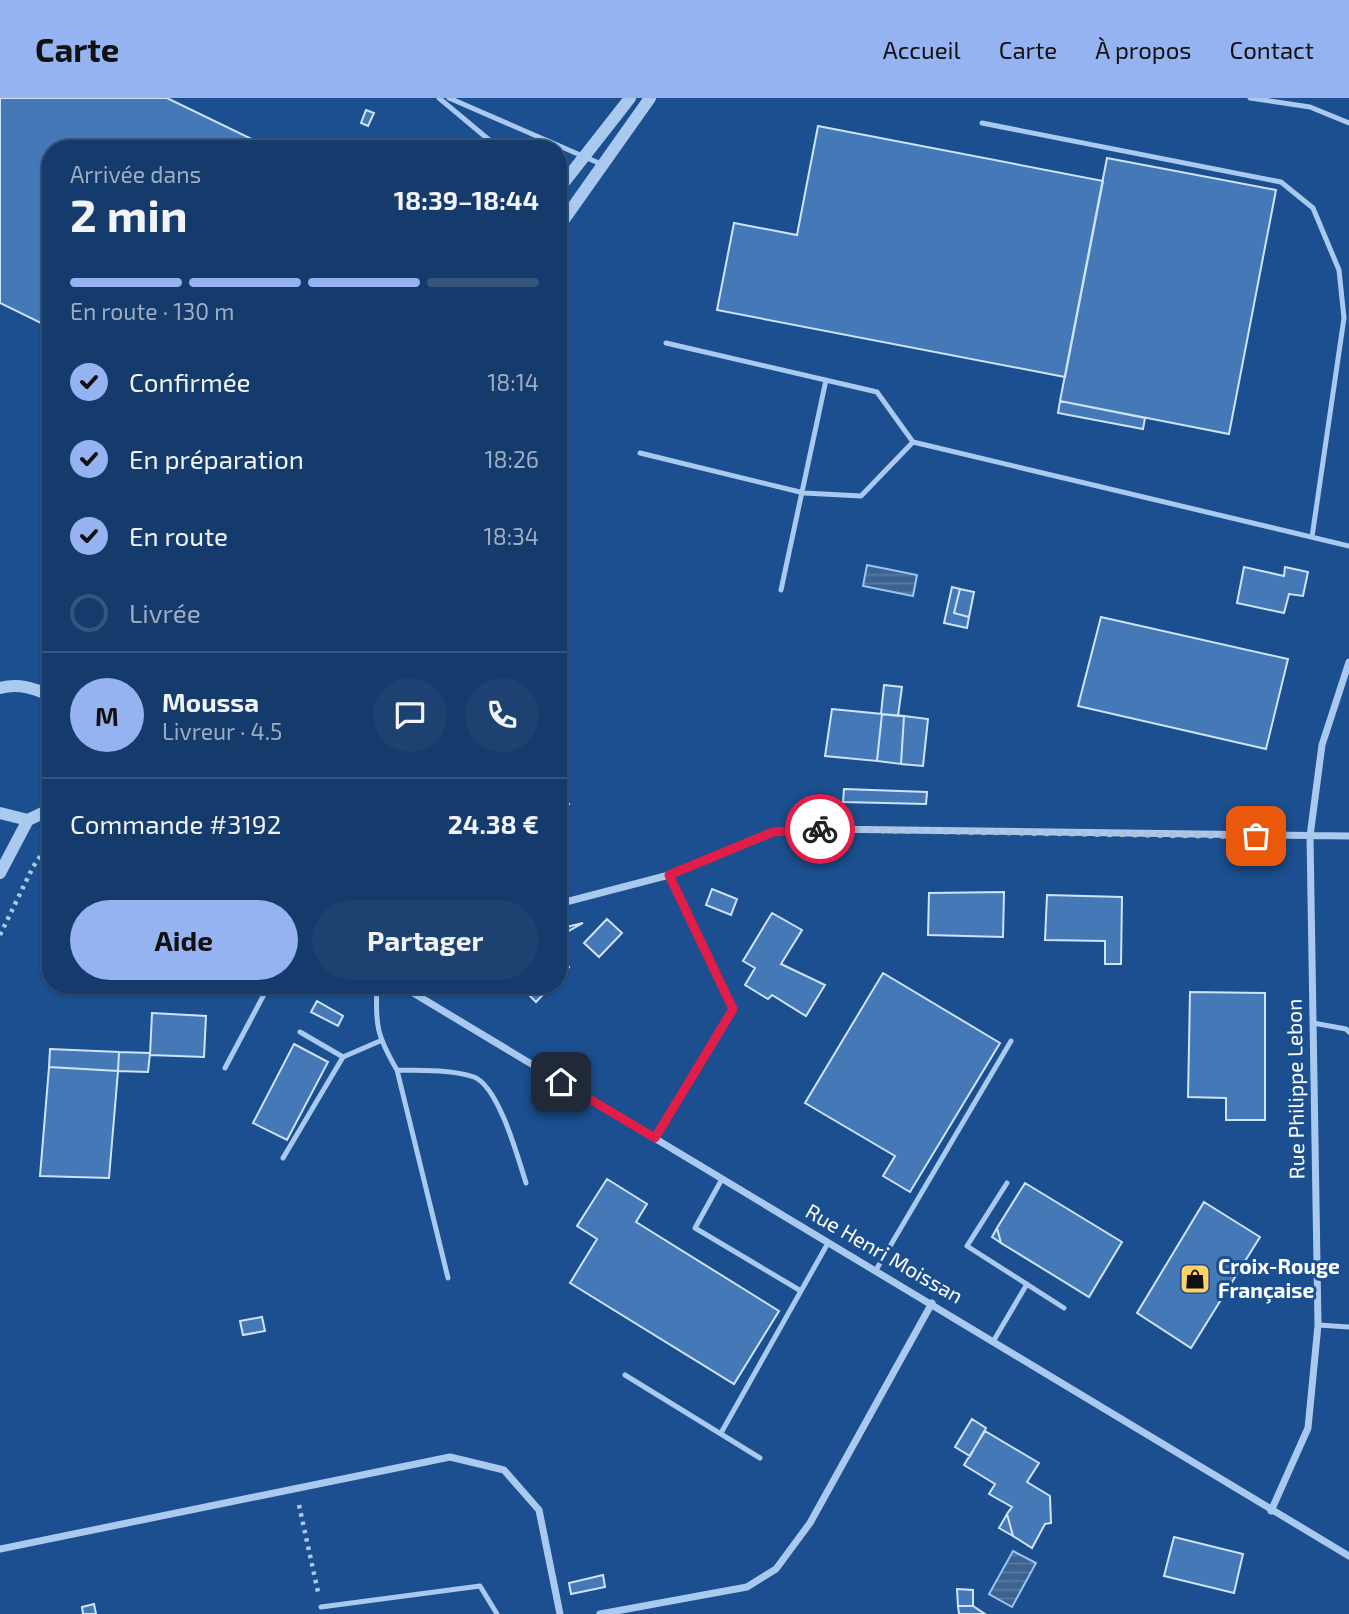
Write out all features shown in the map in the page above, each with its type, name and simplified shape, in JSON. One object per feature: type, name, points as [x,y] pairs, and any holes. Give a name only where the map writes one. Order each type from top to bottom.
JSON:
[{"type":"street","points":[[567,179],[630,98]]},
{"type":"street","points":[[567,216],[650,98]]},
{"type":"street","name":"Rue Philippe Lebon","points":[[1271,1511],[1308,1428],[1318,1325],[1310,836],[1322,745],[1349,662]]},
{"type":"street","points":[[0,688],[9,685],[42,692]]},
{"type":"street","points":[[0,813],[28,820]]},
{"type":"street","points":[[0,873],[28,820],[42,813]]},
{"type":"street","points":[[567,902],[669,875],[773,832],[810,829],[1349,836]]},
{"type":"street","name":"Rue Henri Moissan","points":[[415,994],[1349,1556]]},
{"type":"street","points":[[600,1614],[747,1587],[776,1569],[810,1523],[932,1303]]},
{"type":"street","points":[[0,1549],[450,1457],[504,1470],[539,1510],[560,1614]]},
{"type":"lane","points":[[439,98],[489,140]]},
{"type":"lane","points":[[449,98],[546,140]]},
{"type":"lane","points":[[1250,98],[1310,107],[1349,123]]},
{"type":"lane","points":[[1310,107],[1311,98]]},
{"type":"lane","points":[[982,123],[1281,182],[1313,208],[1339,270],[1344,318],[1312,537]]},
{"type":"lane","points":[[567,149],[604,165]]},
{"type":"lane","points":[[567,205],[572,209]]},
{"type":"lane","points":[[666,343],[877,392],[913,442],[1349,546]]},
{"type":"lane","points":[[781,590],[827,380]]},
{"type":"lane","points":[[640,453],[804,492],[860,496],[913,442]]},
{"type":"lane","points":[[655,1138],[733,1009],[669,875]]},
{"type":"lane","points":[[225,1068],[264,994]]},
{"type":"lane","points":[[377,994],[376,1015],[380,1041],[397,1070],[448,1278]]},
{"type":"lane","points":[[1313,1023],[1346,1028],[1349,1032]]},
{"type":"lane","points":[[300,1032],[343,1058]]},
{"type":"lane","points":[[283,1158],[343,1058],[380,1041]]},
{"type":"lane","points":[[876,1270],[1011,1041]]},
{"type":"lane","points":[[397,1070],[451,1072],[477,1078],[505,1115],[526,1184]]},
{"type":"lane","points":[[722,1179],[695,1228],[801,1291]]},
{"type":"lane","points":[[1007,1183],[967,1246],[1064,1308]]},
{"type":"lane","points":[[721,1433],[828,1243]]},
{"type":"lane","points":[[994,1340],[1027,1284]]},
{"type":"lane","points":[[1318,1325],[1349,1327]]},
{"type":"lane","points":[[625,1375],[760,1458]]},
{"type":"lane","points":[[321,1607],[480,1586],[497,1614]]},
{"type":"path","points":[[0,936],[42,854]]},
{"type":"path","points":[[296,1488],[321,1607]]},
{"type":"water","points":[[867,565],[917,575],[913,596],[863,586]]},
{"type":"water","points":[[1013,1551],[1036,1563],[1012,1607],[989,1594]]},
{"type":"building","points":[[0,98],[167,98],[253,140],[42,140],[42,324],[0,303]]},
{"type":"building","points":[[366,110],[374,113],[368,126],[361,123]]},
{"type":"building","points":[[818,126],[1103,181],[1065,377],[717,310],[734,223],[797,235]]},
{"type":"building","points":[[1107,158],[1276,190],[1229,434],[1060,401]]},
{"type":"building","points":[[1060,401],[1145,418],[1143,429],[1058,413]]},
{"type":"building","points":[[1244,567],[1284,576],[1285,567],[1308,572],[1303,596],[1289,594],[1284,613],[1237,603]]},
{"type":"building","points":[[952,587],[960,589],[954,613],[969,617],[967,628],[944,623]]},
{"type":"building","points":[[960,589],[974,592],[969,617],[954,613]]},
{"type":"building","points":[[1101,617],[1288,659],[1266,749],[1078,706]]},
{"type":"building","points":[[884,685],[902,687],[898,716],[881,714]]},
{"type":"building","points":[[832,709],[882,714],[877,761],[825,756]]},
{"type":"building","points":[[882,714],[904,716],[901,764],[877,761]]},
{"type":"building","points":[[904,716],[928,719],[923,766],[901,764]]},
{"type":"building","points":[[844,789],[927,792],[926,804],[843,802]]},
{"type":"building","points":[[712,889],[737,899],[731,915],[706,905]]},
{"type":"building","points":[[1004,892],[1003,937],[928,935],[929,893]]},
{"type":"building","points":[[1047,895],[1122,897],[1121,964],[1105,964],[1105,941],[1045,940]]},
{"type":"building","points":[[772,913],[802,930],[781,964],[825,985],[806,1016],[772,995],[768,999],[745,985],[755,968],[743,961]]},
{"type":"building","points":[[607,919],[622,933],[599,957],[584,943]]},
{"type":"building","points":[[583,923],[567,932],[567,927]]},
{"type":"building","points":[[883,973],[1000,1043],[910,1192],[883,1176],[895,1156],[805,1103]]},
{"type":"building","points":[[1190,992],[1265,993],[1265,1120],[1226,1120],[1226,1098],[1188,1097]]},
{"type":"building","points":[[528,994],[544,994],[536,1002]]},
{"type":"building","points":[[317,1001],[343,1016],[338,1026],[311,1012]]},
{"type":"building","points":[[152,1013],[206,1016],[204,1057],[150,1055]]},
{"type":"building","points":[[294,1044],[328,1062],[287,1140],[253,1123]]},
{"type":"building","points":[[50,1049],[119,1052],[118,1071],[49,1067]]},
{"type":"building","points":[[119,1052],[150,1053],[148,1072],[118,1071]]},
{"type":"building","points":[[49,1067],[118,1071],[109,1178],[40,1176]]},
{"type":"building","points":[[607,1179],[647,1204],[636,1222],[779,1311],[734,1384],[570,1283],[597,1239],[577,1226]]},
{"type":"building","points":[[1025,1183],[1122,1242],[1089,1297],[1001,1243],[997,1228]]},
{"type":"building","points":[[1204,1202],[1260,1237],[1191,1348],[1137,1313]]},
{"type":"building","points":[[997,1228],[1001,1243],[992,1237]]},
{"type":"building","points":[[262,1317],[265,1331],[243,1335],[240,1321]]},
{"type":"building","points":[[972,1419],[986,1428],[970,1456],[955,1447]]},
{"type":"building","points":[[985,1431],[1039,1463],[1027,1482],[1050,1496],[1051,1523],[1045,1524],[1032,1548],[1013,1536],[1007,1514],[1012,1507],[989,1494],[995,1484],[964,1465]]},
{"type":"building","points":[[1007,1514],[1013,1536],[999,1528]]},
{"type":"building","points":[[1174,1537],[1243,1554],[1234,1593],[1164,1576]]},
{"type":"building","points":[[603,1575],[605,1587],[571,1594],[569,1583]]},
{"type":"building","points":[[957,1589],[973,1590],[973,1606],[958,1606]]},
{"type":"building","points":[[94,1604],[96,1614],[83,1614],[82,1607]]},
{"type":"building","points":[[958,1606],[973,1606],[985,1614],[959,1614]]},
{"type":"way so far","points":[[820,829],[1256,836]]},
{"type":"place","name":"Croix-Rouge Française","points":[[1195,1279]]},
{"type":"route","points":[[561,1082],[655,1138],[733,1009],[669,875],[773,832],[820,829]]}]
